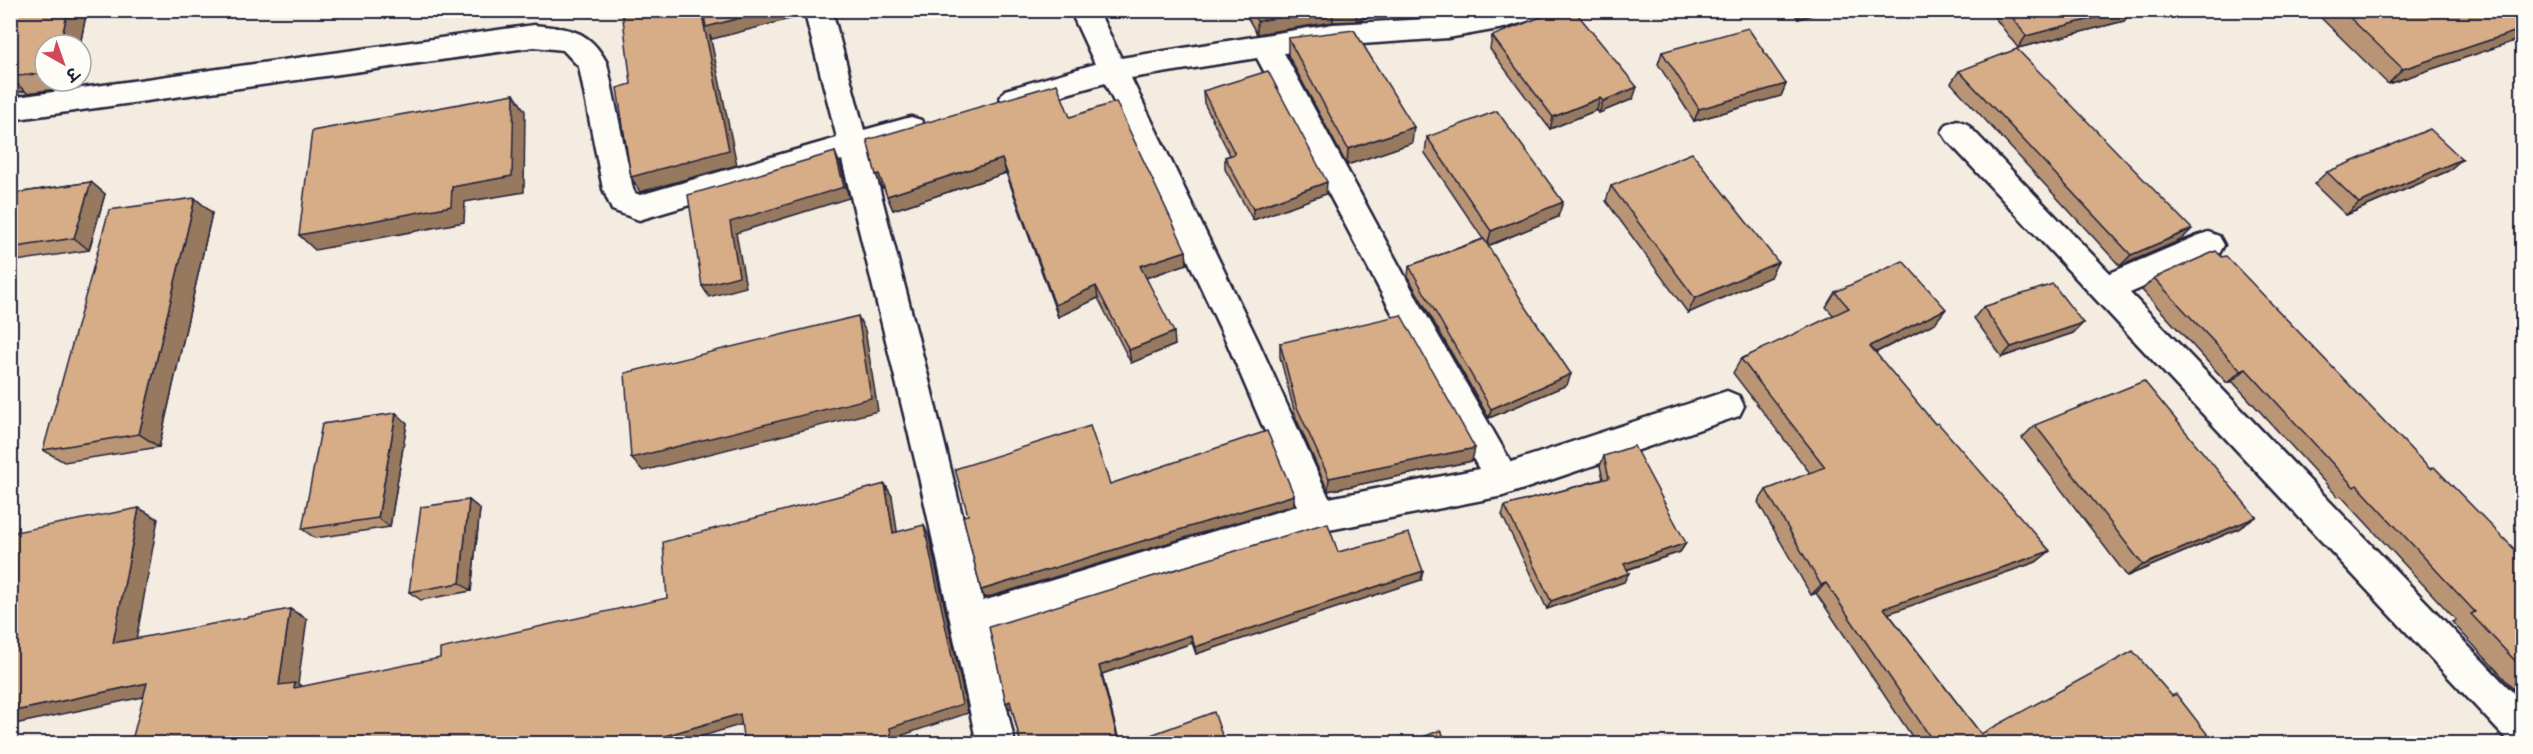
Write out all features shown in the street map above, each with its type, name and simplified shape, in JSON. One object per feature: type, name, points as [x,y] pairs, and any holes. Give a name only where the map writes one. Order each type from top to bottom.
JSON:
[{"type":"street","points":[[818,10],[970,622],[996,744]]},
{"type":"street","points":[[1084,10],[1243,343],[1319,516]]},
{"type":"street","points":[[1317,10],[1333,35]]},
{"type":"street","points":[[988,105],[1113,70],[1333,35],[1448,28],[1504,18],[1530,10]]},
{"type":"street","points":[[10,109],[534,36],[571,40],[593,63],[618,189],[623,201],[639,208],[932,122]]},
{"type":"street","points":[[1264,45],[1404,305],[1503,480]]},
{"type":"street","points":[[1957,132],[2523,729]]},
{"type":"street","points":[[2106,289],[2208,245]]},
{"type":"street","points":[[970,622],[1319,516],[1503,480],[1727,406]]},
{"type":"building","points":[[10,10],[68,10],[63,33],[33,33],[33,74],[10,77]]},
{"type":"building","points":[[701,10],[729,150],[631,177],[617,88],[631,84],[622,11]]},
{"type":"building","points":[[703,10],[770,10],[706,27]]},
{"type":"building","points":[[1251,10],[1325,10],[1257,21]]},
{"type":"building","points":[[1559,10],[1574,10],[1637,87],[1603,101],[1600,98],[1553,117],[1492,36]]},
{"type":"building","points":[[2007,10],[2124,10],[2026,36]]},
{"type":"building","points":[[2342,10],[2523,10],[2523,29],[2403,69]]},
{"type":"building","points":[[1748,28],[1786,84],[1699,109],[1662,52]]},
{"type":"building","points":[[1354,30],[1414,127],[1348,149],[1288,38]]},
{"type":"building","points":[[2017,49],[2192,229],[2131,255],[1959,71]]},
{"type":"building","points":[[1268,71],[1327,182],[1253,209],[1225,157],[1235,154],[1203,91]]},
{"type":"building","points":[[1057,84],[1070,117],[1116,102],[1186,251],[1140,266],[1174,332],[1129,350],[1096,286],[1055,305],[1002,159],[887,196],[879,174],[876,175],[867,140]]},
{"type":"building","points":[[514,94],[512,176],[452,187],[451,206],[299,235],[312,131]]},
{"type":"building","points":[[1497,111],[1563,202],[1491,231],[1427,137]]},
{"type":"building","points":[[2430,129],[2462,159],[2359,203],[2327,172]]},
{"type":"building","points":[[835,152],[844,187],[730,222],[739,276],[702,286],[688,195]]},
{"type":"building","points":[[1692,153],[1778,262],[1695,298],[1611,186]]},
{"type":"building","points":[[91,182],[74,238],[10,248],[10,194]]},
{"type":"building","points":[[195,198],[139,434],[43,450],[109,210]]},
{"type":"building","points":[[1484,239],[1571,374],[1491,409],[1409,266]]},
{"type":"building","points":[[2216,251],[2222,257],[2226,256],[2430,469],[2434,467],[2523,558],[2523,669],[2471,614],[2475,612],[2357,485],[2354,487],[2246,369],[2241,371],[2154,278]]},
{"type":"building","points":[[1903,261],[1946,309],[1870,346],[1935,424],[1938,423],[2050,551],[1884,608],[1981,734],[2133,651],[2172,696],[2176,694],[2215,744],[1935,744],[1826,583],[1821,585],[1766,490],[1825,467],[1741,359],[1849,308],[1835,292]]},
{"type":"building","points":[[2053,284],[2083,323],[2011,347],[1983,307]]},
{"type":"building","points":[[1401,315],[1475,448],[1329,478],[1296,405],[1280,343]]},
{"type":"building","points":[[858,316],[871,398],[631,458],[625,373]]},
{"type":"building","points":[[2144,381],[2256,517],[2143,565],[2035,425]]},
{"type":"building","points":[[396,413],[378,518],[302,529],[322,424]]},
{"type":"building","points":[[1090,426],[1110,484],[1267,431],[1294,495],[981,590],[963,516],[968,515],[955,469]]},
{"type":"building","points":[[1634,446],[1686,543],[1624,564],[1629,573],[1551,601],[1505,506],[1609,478],[1604,456]]},
{"type":"building","points":[[885,484],[893,533],[924,525],[962,704],[890,728],[892,744],[744,744],[740,714],[637,744],[131,744],[147,683],[10,712],[10,533],[139,508],[113,643],[290,609],[279,685],[295,683],[294,688],[440,658],[440,649],[667,598],[663,542]]},
{"type":"building","points":[[469,500],[460,583],[409,592],[421,507]]},
{"type":"building","points":[[1328,524],[1338,552],[1409,533],[1423,571],[1195,647],[1191,635],[1099,666],[1119,744],[1021,744],[1010,701],[1006,703],[989,627]]},
{"type":"building","points":[[1214,712],[1225,744],[1126,744]]},
{"type":"building","points":[[1441,730],[1447,744],[1405,744]]}]
